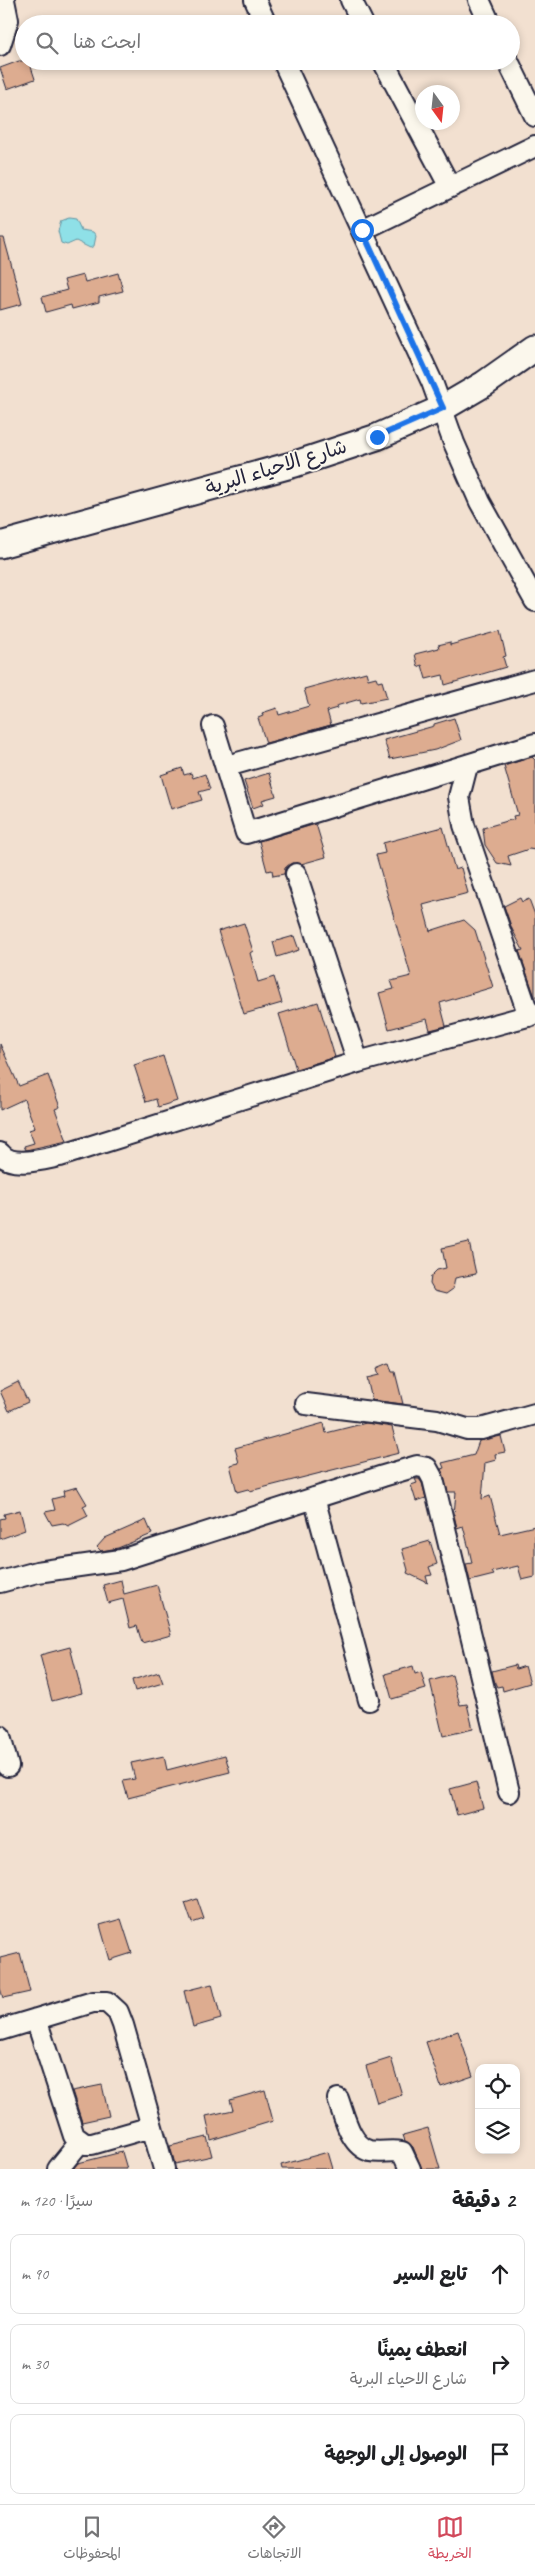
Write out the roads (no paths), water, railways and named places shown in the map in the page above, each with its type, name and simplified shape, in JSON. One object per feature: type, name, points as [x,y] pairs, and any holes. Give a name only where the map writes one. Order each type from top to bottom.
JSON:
[{"type":"main road","name":"شارع الاحياء البرية","points":[[0,545],[295,464],[377,437],[443,408],[484,384],[535,348]]},
{"type":"street","points":[[0,45],[8,20],[4,0]]},
{"type":"street","points":[[255,0],[262,15]]},
{"type":"street","points":[[351,0],[359,15]]},
{"type":"street","points":[[479,0],[486,15]]},
{"type":"street","points":[[287,70],[443,408],[454,443],[480,502],[535,601]]},
{"type":"street","points":[[388,70],[450,187]]},
{"type":"street","points":[[512,70],[535,116]]},
{"type":"street","points":[[362,230],[535,146]]},
{"type":"street","points":[[227,766],[535,680]]},
{"type":"street","points":[[213,726],[227,766],[246,833],[535,744]]},
{"type":"street","points":[[0,1153],[5,1159],[30,1161],[60,1156],[358,1062],[532,1015],[464,825],[459,796],[467,766]]},
{"type":"street","points":[[296,874],[358,1062]]},
{"type":"street","points":[[306,1404],[437,1420],[467,1430],[481,1429],[535,1414]]},
{"type":"street","points":[[0,1582],[38,1572],[121,1560],[418,1466],[427,1468],[433,1479],[509,1792]]},
{"type":"street","points":[[314,1498],[369,1700]]},
{"type":"street","points":[[0,1736],[8,1766]]},
{"type":"street","points":[[0,2030],[93,2002],[107,2002],[118,2012],[164,2169]]},
{"type":"street","points":[[36,2019],[74,2136],[80,2142],[92,2144],[152,2127]]},
{"type":"street","points":[[338,2099],[354,2140],[361,2148],[371,2152],[402,2152],[410,2169]]},
{"type":"street","points":[[58,2169],[80,2142]]},
{"type":"water","points":[[69,218],[76,219],[81,230],[93,232],[96,236],[94,246],[90,248],[76,241],[67,245],[61,243],[58,231],[61,221]]}]
